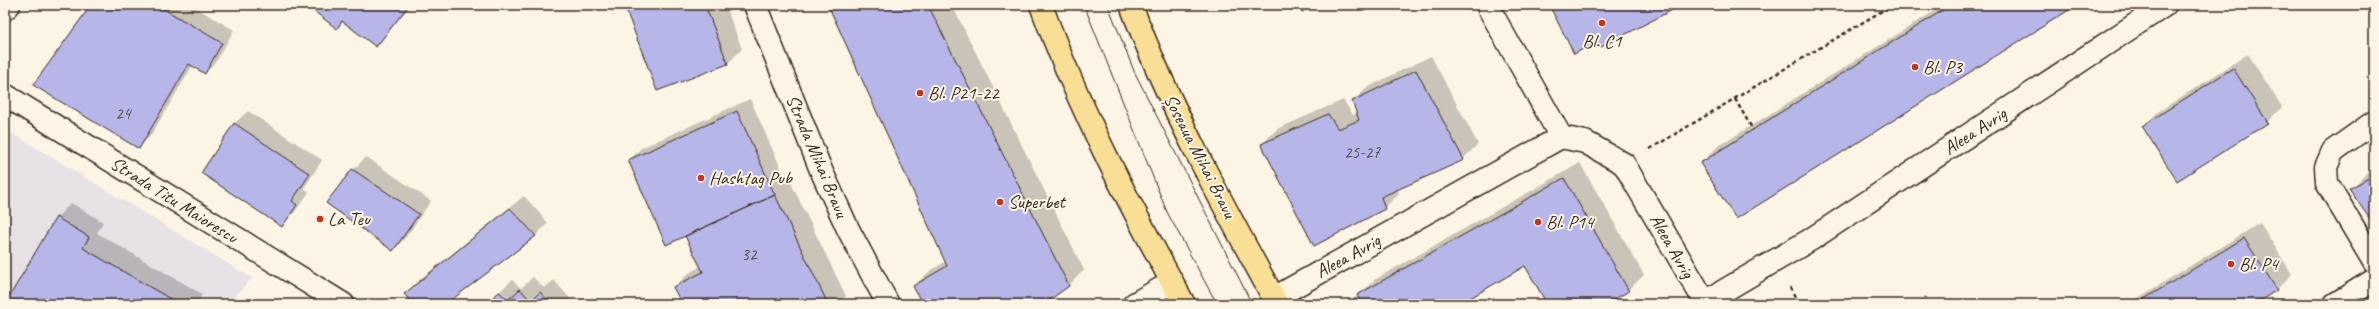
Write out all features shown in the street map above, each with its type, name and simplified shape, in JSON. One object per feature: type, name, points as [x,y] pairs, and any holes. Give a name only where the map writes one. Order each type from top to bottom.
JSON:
[{"type":"main road","points":[[1041,5],[1073,87],[1184,304]]},
{"type":"main road","name":"Șoseaua Mihai Bravu","points":[[1131,5],[1148,51],[1192,144],[1276,301]]},
{"type":"street","points":[[5,9],[9,5]]},
{"type":"street","name":"Strada Mihai Bravu","points":[[755,5],[821,170],[848,229],[888,304]]},
{"type":"street","points":[[1487,5],[1561,137],[1584,142],[1624,164]]},
{"type":"street","name":"Aleea Avrig","points":[[1624,164],[1704,303],[1810,240],[2166,5]]},
{"type":"street","name":"Strada Titu Maiorescu","points":[[5,95],[342,304]]},
{"type":"street","points":[[2374,122],[2333,151],[2326,167],[2327,183],[2374,262]]},
{"type":"street","name":"Aleea Avrig","points":[[1276,301],[1561,137]]},
{"type":"street","points":[[2335,304],[2374,280]]},
{"type":"street","points":[[1134,304],[1172,282]]},
{"type":"path","points":[[1624,164],[1892,5]]},
{"type":"path","points":[[1734,99],[1753,130]]},
{"type":"path","points":[[1922,304],[1926,297]]},
{"type":"shaded area","points":[[5,129],[252,278],[228,304],[5,304]]},
{"type":"building","points":[[91,5],[157,5],[222,43],[205,74],[189,64],[139,149],[33,85]]},
{"type":"building","points":[[306,5],[409,5],[376,47],[342,21],[337,29]]},
{"type":"building","points":[[639,5],[705,5],[728,64],[657,91],[626,10]]},
{"type":"building","name":"Bl. P21-22","points":[[828,5],[928,5],[1069,286],[1044,304],[922,304],[913,286],[947,266]]},
{"type":"building","points":[[1298,5],[1314,5],[1302,12]]},
{"type":"building","name":"Bl. C1","points":[[1549,5],[1682,5],[1601,47],[1598,41],[1574,54]]},
{"type":"building","name":"Bl. P3","points":[[1951,5],[2077,5],[1736,219],[1700,163]]},
{"type":"building","points":[[2233,68],[2268,123],[2177,181],[2142,126]]},
{"type":"building","points":[[1416,70],[1464,160],[1381,197],[1385,209],[1314,246],[1261,144],[1328,114],[1338,129],[1359,120],[1352,101]]},
{"type":"building","name":"Hashtag Pub","points":[[737,111],[775,195],[666,245],[628,160]]},
{"type":"building","points":[[234,123],[310,174],[292,201],[297,205],[282,227],[201,173]]},
{"type":"building","points":[[352,169],[419,214],[393,251],[326,203]]},
{"type":"building","points":[[2374,175],[2374,225],[2349,189]]},
{"type":"building","name":"Bl. P14","points":[[1564,178],[1629,291],[1606,304],[1547,304],[1525,266],[1460,304],[1361,304],[1357,295]]},
{"type":"building","points":[[775,195],[828,304],[682,304],[673,287],[703,272],[685,236]]},
{"type":"building","points":[[510,208],[536,236],[446,304],[413,304],[404,294]]},
{"type":"building","points":[[56,217],[89,237],[83,248],[179,304],[5,304]]},
{"type":"building","name":"Bl. P4","points":[[2244,238],[2277,290],[2255,304],[2136,304]]},
{"type":"building","points":[[520,289],[531,301],[540,292],[551,304],[486,304],[499,292],[508,300]]},
{"type":"tram line","points":[[1084,5],[1167,212],[1217,304]]},
{"type":"tram line","points":[[1108,5],[1134,71],[1252,304]]},
{"type":"place","name":"Bl. C1","points":[[1602,23]]},
{"type":"place","name":"Bl. P3","points":[[1915,67]]},
{"type":"place","name":"Bl. P21-22","points":[[920,93]]},
{"type":"place","name":"Hashtag Pub","points":[[701,178]]},
{"type":"place","name":"Superbet","points":[[1000,202]]},
{"type":"place","name":"La Teu","points":[[320,219]]},
{"type":"place","name":"Bl. P14","points":[[1538,222]]},
{"type":"place","name":"Bl. P4","points":[[2231,264]]}]
